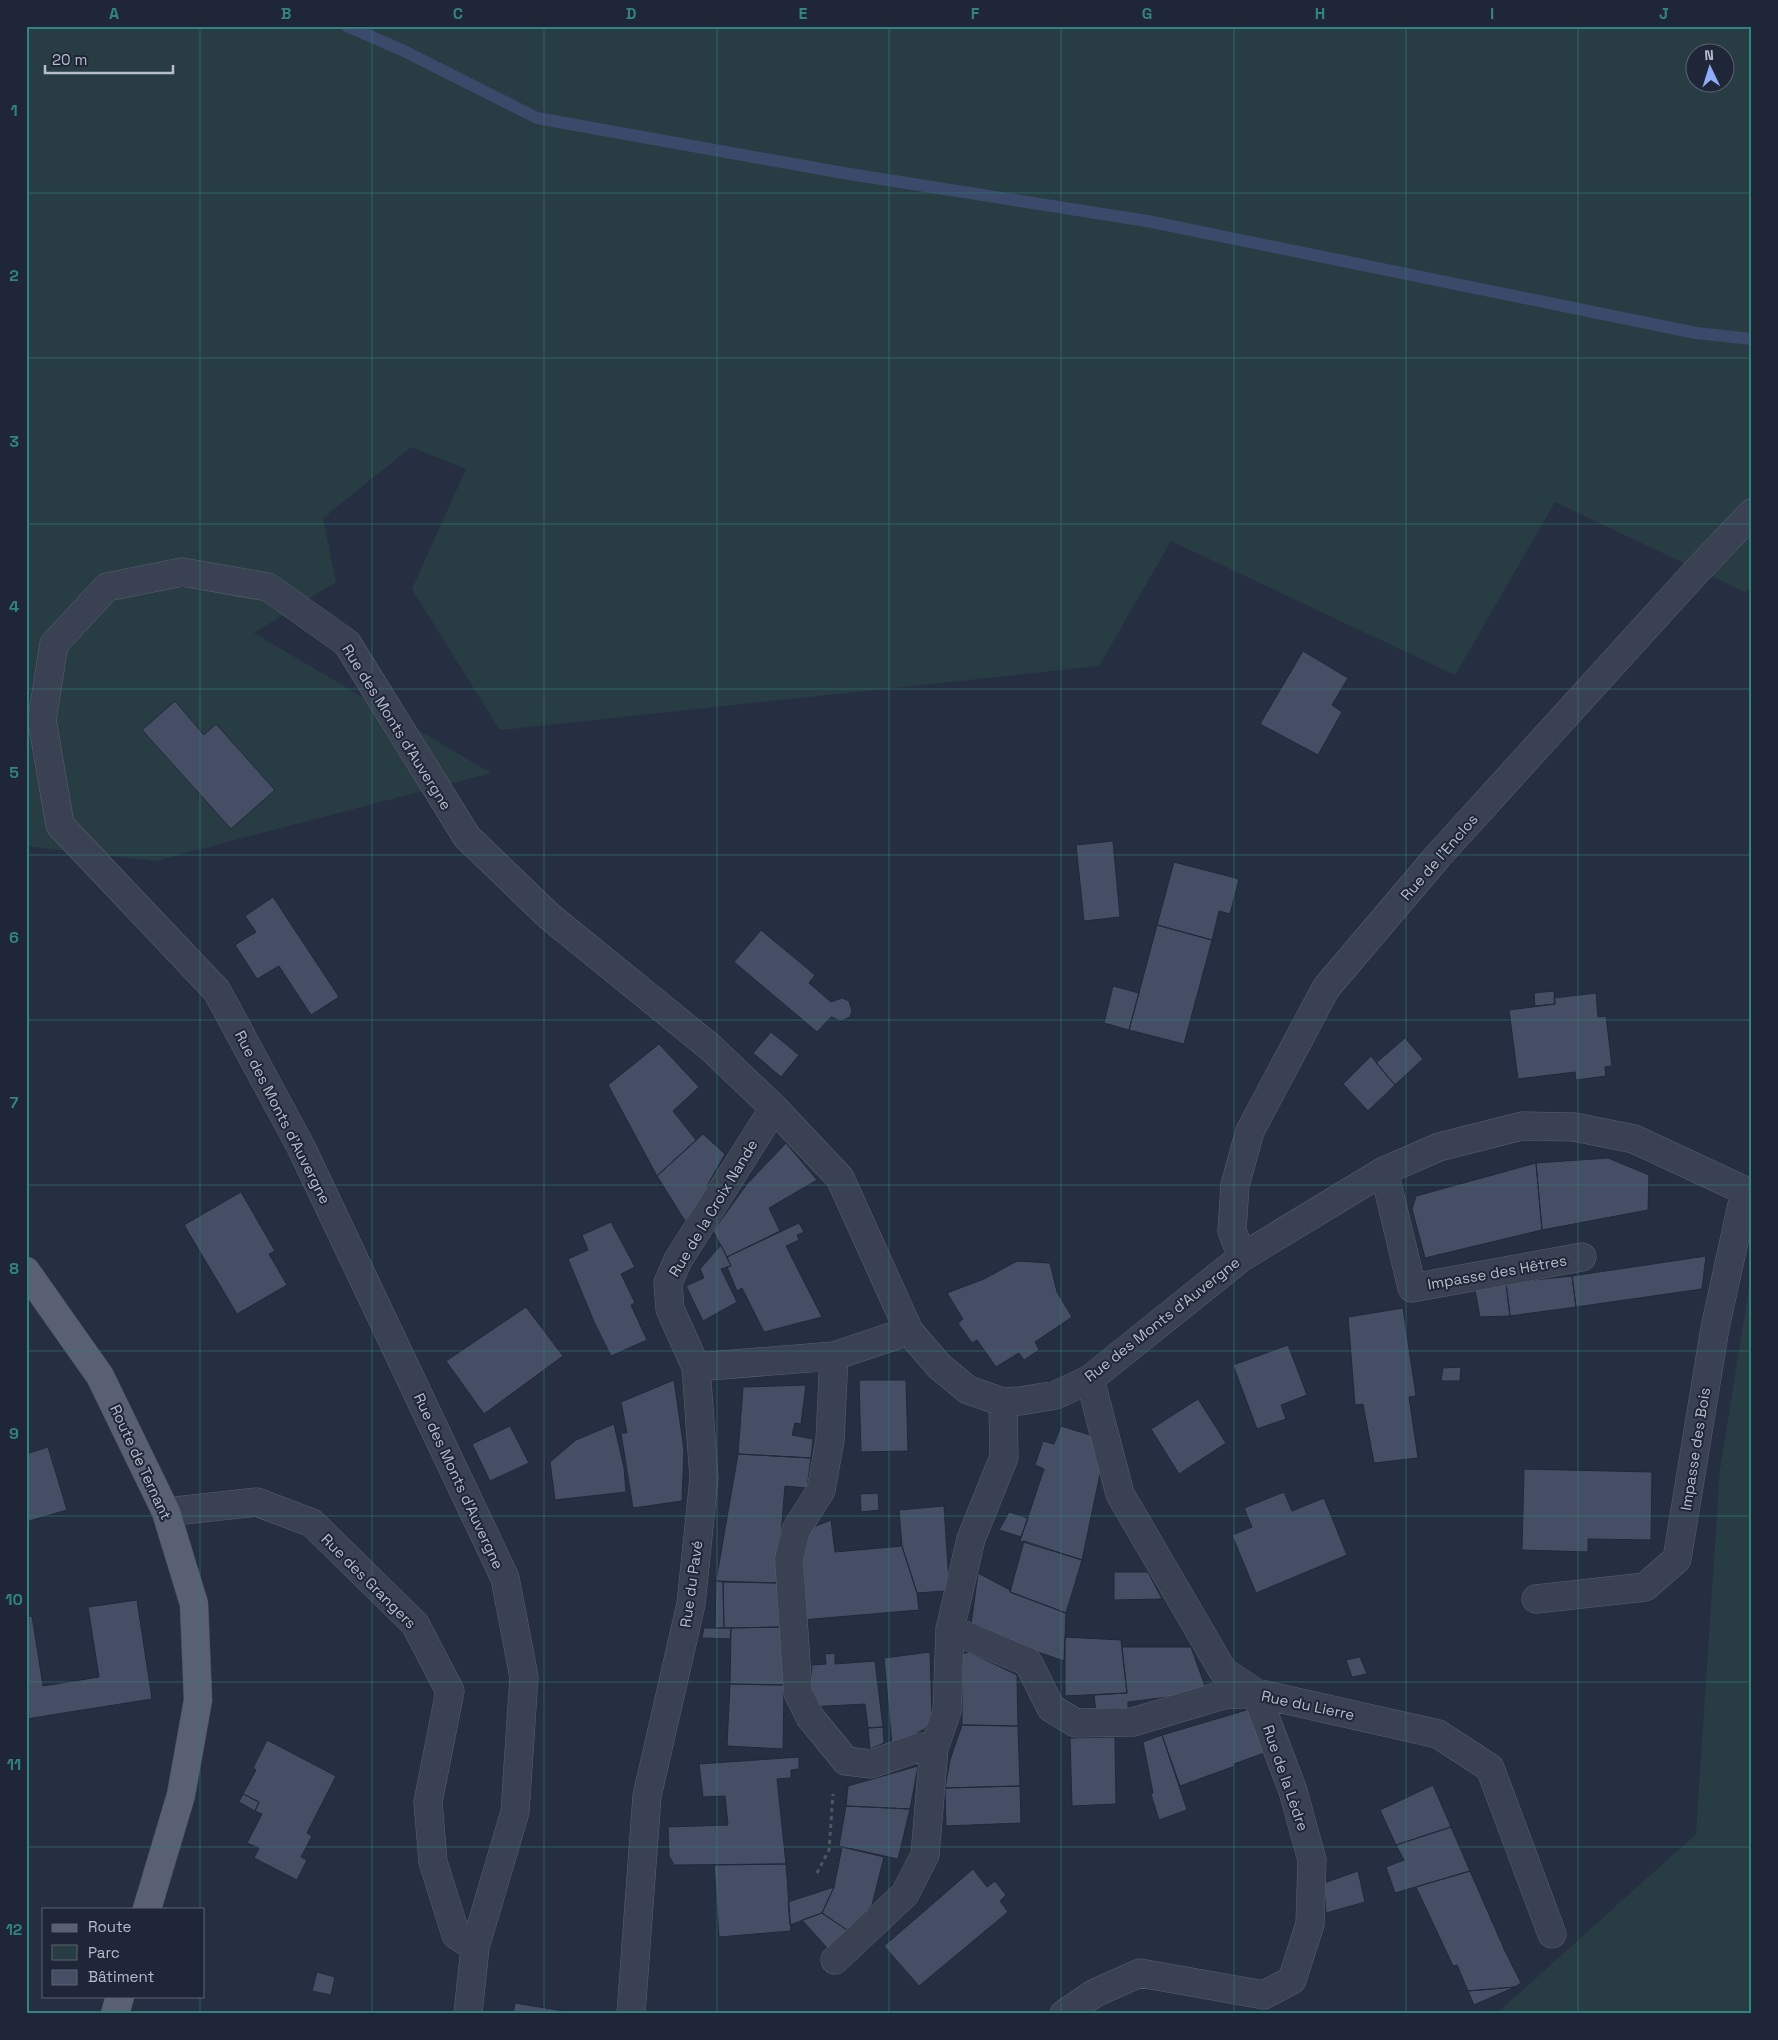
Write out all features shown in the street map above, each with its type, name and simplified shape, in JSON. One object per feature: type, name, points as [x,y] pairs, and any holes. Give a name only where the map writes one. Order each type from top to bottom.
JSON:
[{"type":"main road","name":"Route de Ternant","points":[[26,1271],[100,1376],[166,1512],[194,1604],[198,1700],[181,1795],[147,1908]]},
{"type":"main road","points":[[115,2014],[119,1998]]},
{"type":"street","name":"Rue de l'Enclos","points":[[1242,1257],[1232,1231],[1235,1185],[1250,1132],[1326,988],[1438,856],[1695,573],[1752,513]]},
{"type":"street","name":"Rue des Monts d'Auvergne","points":[[468,2014],[475,1947],[515,1812],[524,1677],[505,1578],[301,1147],[217,991],[60,825],[42,720],[54,644],[107,587],[182,572],[268,587],[347,643],[467,837],[549,916],[710,1047],[774,1108],[840,1178],[910,1331],[939,1366],[968,1390],[1003,1402],[1056,1395],[1090,1379],[1242,1257],[1384,1171],[1438,1147],[1522,1126],[1574,1127],[1634,1139],[1748,1192]]},
{"type":"street","name":"Rue de la Croix Nande","points":[[696,1367],[670,1309],[668,1283],[678,1260],[774,1108]]},
{"type":"street","name":"Impasse des Hêtres","points":[[1384,1171],[1412,1288],[1582,1257]]},
{"type":"street","name":"Impasse des Bois","points":[[1536,1598],[1645,1587],[1677,1559],[1716,1328],[1748,1192]]},
{"type":"street","points":[[696,1367],[834,1356],[910,1331]]},
{"type":"street","points":[[834,1356],[830,1440],[821,1490],[796,1530],[789,1559],[798,1693],[810,1717],[846,1761],[871,1764],[920,1747],[934,1748]]},
{"type":"street","name":"Rue du Pavé","points":[[631,2014],[648,1796],[691,1604],[704,1478],[696,1367]]},
{"type":"street","points":[[1090,1379],[1120,1494],[1223,1672],[1256,1693]]},
{"type":"street","points":[[835,1960],[905,1894],[925,1855],[934,1748],[947,1711],[950,1629],[971,1539],[1004,1457],[1003,1402]]},
{"type":"street","name":"Rue des Grangers","points":[[166,1512],[257,1502],[312,1523],[415,1624],[450,1691],[428,1802],[432,1862],[456,1935],[475,1947]]},
{"type":"street","name":"Rue du Lierre","points":[[950,1629],[1028,1662],[1051,1708],[1076,1723],[1133,1722],[1222,1695],[1256,1693],[1438,1734],[1490,1768],[1552,1934]]},
{"type":"street","name":"Rue de la Lèdre","points":[[1064,2014],[1095,1993],[1140,1973],[1264,1994],[1292,1980],[1310,1924],[1312,1860],[1293,1791],[1256,1693]]},
{"type":"path","points":[[817,1873],[829,1850],[833,1790],[846,1761]]},
{"type":"green space","points":[[26,26],[1752,26],[1752,587],[1745,592],[1555,502],[1455,675],[1171,541],[1099,666],[500,730],[412,589],[466,469],[411,447],[323,518],[336,582],[254,633],[491,773],[155,861],[26,846]]},
{"type":"green space","points":[[1752,1270],[1752,2014],[1496,2014],[1696,1834],[1720,1469]]},
{"type":"building","points":[[1303,651],[1348,678],[1332,705],[1342,712],[1318,755],[1260,724]]},
{"type":"building","points":[[175,701],[204,735],[216,724],[275,790],[231,829],[142,730]]},
{"type":"building","points":[[1113,841],[1120,917],[1084,921],[1076,845]]},
{"type":"building","points":[[1174,862],[1239,879],[1230,914],[1219,911],[1212,940],[1157,925]]},
{"type":"building","points":[[273,897],[339,997],[311,1015],[279,966],[257,979],[235,945],[256,932],[245,916]]},
{"type":"building","points":[[1157,925],[1212,940],[1184,1044],[1129,1030]]},
{"type":"building","points":[[761,930],[815,975],[809,983],[831,1002],[842,998],[849,1001],[852,1011],[850,1017],[841,1021],[831,1017],[817,1032],[734,962]]},
{"type":"building","points":[[1113,986],[1139,993],[1129,1030],[1104,1023]]},
{"type":"building","points":[[1554,991],[1555,1004],[1535,1006],[1534,993]]},
{"type":"building","points":[[1596,993],[1598,1017],[1606,1016],[1612,1066],[1605,1067],[1606,1076],[1576,1080],[1575,1072],[1518,1079],[1509,1010],[1555,1004],[1554,998]]},
{"type":"building","points":[[771,1032],[799,1055],[781,1077],[753,1053]]},
{"type":"building","points":[[1405,1038],[1423,1059],[1395,1085],[1376,1063]]},
{"type":"building","points":[[659,1044],[699,1087],[673,1111],[696,1140],[657,1176],[608,1085]]},
{"type":"building","points":[[1371,1056],[1395,1085],[1368,1111],[1343,1084]]},
{"type":"building","points":[[703,1134],[725,1154],[707,1186],[711,1191],[685,1221],[657,1176]]},
{"type":"building","points":[[786,1143],[817,1180],[769,1208],[780,1231],[727,1257],[713,1231],[747,1184]]},
{"type":"building","points":[[1608,1158],[1649,1175],[1648,1210],[1542,1230],[1536,1163]]},
{"type":"building","points":[[1536,1163],[1542,1230],[1425,1258],[1412,1209],[1416,1196]]},
{"type":"building","points":[[241,1192],[275,1251],[269,1254],[287,1285],[237,1314],[184,1225]]},
{"type":"building","points":[[611,1222],[635,1267],[621,1274],[635,1303],[631,1305],[647,1340],[611,1356],[595,1324],[568,1259],[588,1250],[582,1235]]},
{"type":"building","points":[[799,1223],[804,1232],[797,1235],[799,1240],[786,1246],[822,1317],[764,1332],[742,1288],[737,1291],[727,1267],[731,1266],[727,1257]]},
{"type":"building","points":[[721,1245],[731,1266],[721,1269],[737,1302],[703,1321],[686,1286],[704,1278],[700,1269]]},
{"type":"building","points":[[1706,1256],[1702,1289],[1576,1307],[1572,1276]]},
{"type":"building","points":[[1017,1261],[1050,1263],[1057,1292],[1072,1317],[1035,1342],[1039,1350],[1024,1360],[1019,1353],[996,1367],[977,1340],[972,1343],[958,1323],[963,1319],[947,1293],[984,1279]]},
{"type":"building","points":[[1572,1276],[1576,1307],[1510,1316],[1506,1283]]},
{"type":"building","points":[[1506,1283],[1510,1316],[1480,1317],[1474,1285]]},
{"type":"building","points":[[526,1307],[563,1356],[484,1414],[446,1361]]},
{"type":"building","points":[[1403,1308],[1416,1396],[1409,1397],[1418,1458],[1374,1463],[1363,1404],[1355,1405],[1348,1317]]},
{"type":"building","points":[[1288,1345],[1307,1395],[1281,1405],[1286,1419],[1257,1429],[1233,1365]]},
{"type":"building","points":[[1461,1367],[1460,1381],[1441,1381],[1443,1368]]},
{"type":"building","points":[[674,1380],[684,1450],[682,1501],[633,1508],[621,1433],[627,1433],[621,1402]]},
{"type":"building","points":[[859,1380],[906,1380],[908,1451],[861,1452]]},
{"type":"building","points":[[806,1385],[801,1424],[795,1423],[792,1435],[813,1439],[811,1458],[738,1454],[743,1387]]},
{"type":"building","points":[[1198,1399],[1226,1443],[1179,1474],[1151,1429]]},
{"type":"building","points":[[614,1424],[624,1468],[626,1492],[555,1500],[550,1462],[576,1440]]},
{"type":"building","points":[[510,1426],[529,1463],[490,1481],[472,1444]]},
{"type":"building","points":[[1061,1426],[1093,1436],[1103,1460],[1082,1560],[1020,1541],[1044,1469],[1035,1465],[1043,1441],[1054,1444]]},
{"type":"building","points":[[48,1447],[67,1510],[26,1522],[26,1454]]},
{"type":"building","points":[[738,1454],[811,1458],[807,1488],[785,1486],[777,1583],[716,1581]]},
{"type":"building","points":[[1524,1469],[1652,1472],[1651,1540],[1588,1539],[1588,1552],[1522,1550]]},
{"type":"building","points":[[1284,1492],[1292,1511],[1324,1498],[1347,1555],[1256,1593],[1232,1535],[1252,1527],[1244,1508]]},
{"type":"building","points":[[878,1493],[879,1510],[861,1512],[860,1494]]},
{"type":"building","points":[[944,1506],[949,1581],[945,1591],[917,1593],[902,1546],[899,1510]]},
{"type":"building","points":[[1009,1512],[1028,1518],[1021,1537],[999,1530]]},
{"type":"building","points":[[831,1520],[835,1552],[902,1546],[917,1593],[919,1610],[802,1620],[797,1557],[806,1530]]},
{"type":"building","points":[[1024,1541],[1082,1560],[1066,1613],[1010,1592]]},
{"type":"building","points":[[1114,1572],[1148,1572],[1162,1599],[1114,1600]]},
{"type":"building","points":[[978,1573],[1010,1590],[1010,1592],[1066,1613],[1064,1661],[985,1634],[971,1625]]},
{"type":"building","points":[[716,1581],[723,1582],[724,1628],[715,1628]]},
{"type":"building","points":[[723,1582],[777,1583],[784,1627],[724,1628]]},
{"type":"building","points":[[137,1600],[152,1699],[26,1719],[26,1617],[32,1616],[43,1686],[99,1677],[88,1607]]},
{"type":"building","points":[[784,1627],[784,1685],[730,1684],[731,1628]]},
{"type":"building","points":[[704,1628],[731,1628],[730,1639],[702,1638]]},
{"type":"building","points":[[1065,1637],[1121,1640],[1127,1693],[1065,1696]]},
{"type":"building","points":[[1122,1647],[1191,1647],[1207,1692],[1128,1702],[1128,1711],[1096,1713],[1094,1695],[1127,1693]]},
{"type":"building","points":[[930,1652],[932,1716],[925,1729],[892,1745],[884,1658]]},
{"type":"building","points":[[969,1652],[1017,1675],[1018,1726],[962,1725],[962,1654]]},
{"type":"building","points":[[835,1653],[835,1664],[875,1661],[883,1727],[868,1728],[865,1704],[808,1707],[812,1665],[826,1664],[825,1654]]},
{"type":"building","points":[[1360,1657],[1367,1674],[1352,1677],[1346,1660]]},
{"type":"building","points":[[730,1684],[784,1685],[783,1749],[727,1746]]},
{"type":"building","points":[[1250,1709],[1264,1753],[1180,1786],[1162,1735]]},
{"type":"building","points":[[962,1725],[1018,1726],[1020,1786],[945,1788],[950,1760]]},
{"type":"building","points":[[883,1727],[884,1743],[870,1749],[868,1728]]},
{"type":"building","points":[[1162,1735],[1187,1810],[1159,1820],[1151,1794],[1153,1793],[1143,1742]]},
{"type":"building","points":[[1115,1737],[1116,1804],[1072,1806],[1070,1738]]},
{"type":"building","points":[[267,1740],[336,1776],[307,1833],[312,1836],[301,1857],[307,1860],[297,1880],[254,1858],[259,1848],[247,1843],[262,1814],[255,1811],[259,1802],[243,1794],[256,1770],[253,1768]]},
{"type":"building","points":[[799,1757],[799,1769],[791,1770],[791,1778],[777,1779],[786,1864],[674,1865],[669,1856],[668,1827],[728,1825],[725,1796],[703,1797],[699,1764]]},
{"type":"building","points":[[918,1766],[910,1809],[846,1806],[848,1786]]},
{"type":"building","points":[[1433,1785],[1451,1827],[1396,1845],[1380,1810]]},
{"type":"building","points":[[1020,1786],[1021,1823],[946,1826],[945,1788]]},
{"type":"building","points":[[243,1794],[259,1802],[255,1811],[239,1802]]},
{"type":"building","points":[[846,1806],[910,1809],[898,1859],[839,1846]]},
{"type":"building","points":[[1451,1827],[1470,1871],[1395,1893],[1386,1867],[1404,1860],[1396,1845]]},
{"type":"building","points":[[842,1847],[884,1857],[872,1905],[850,1932],[822,1913],[834,1887]]},
{"type":"building","points":[[786,1864],[791,1931],[719,1937],[714,1865]]},
{"type":"building","points":[[973,1869],[987,1887],[995,1881],[1006,1895],[1000,1901],[1008,1912],[919,1986],[884,1946]]},
{"type":"building","points":[[1358,1871],[1365,1902],[1326,1913],[1324,1883]]},
{"type":"building","points":[[1470,1871],[1521,1983],[1515,1987],[1468,1991],[1457,1965],[1453,1966],[1416,1887]]},
{"type":"building","points":[[834,1887],[822,1913],[790,1925],[788,1902]]},
{"type":"building","points":[[822,1913],[850,1932],[829,1950],[802,1920]]},
{"type":"building","points":[[317,1972],[335,1977],[331,1995],[312,1991]]},
{"type":"building","points":[[1515,1987],[1474,2005],[1468,1991],[1503,1988]]},
{"type":"building","points":[[515,2003],[576,2013],[576,2014],[513,2014]]},
{"type":"waterway","points":[[347,26],[404,51],[537,118],[843,173],[1147,221],[1696,333],[1752,339]]}]
